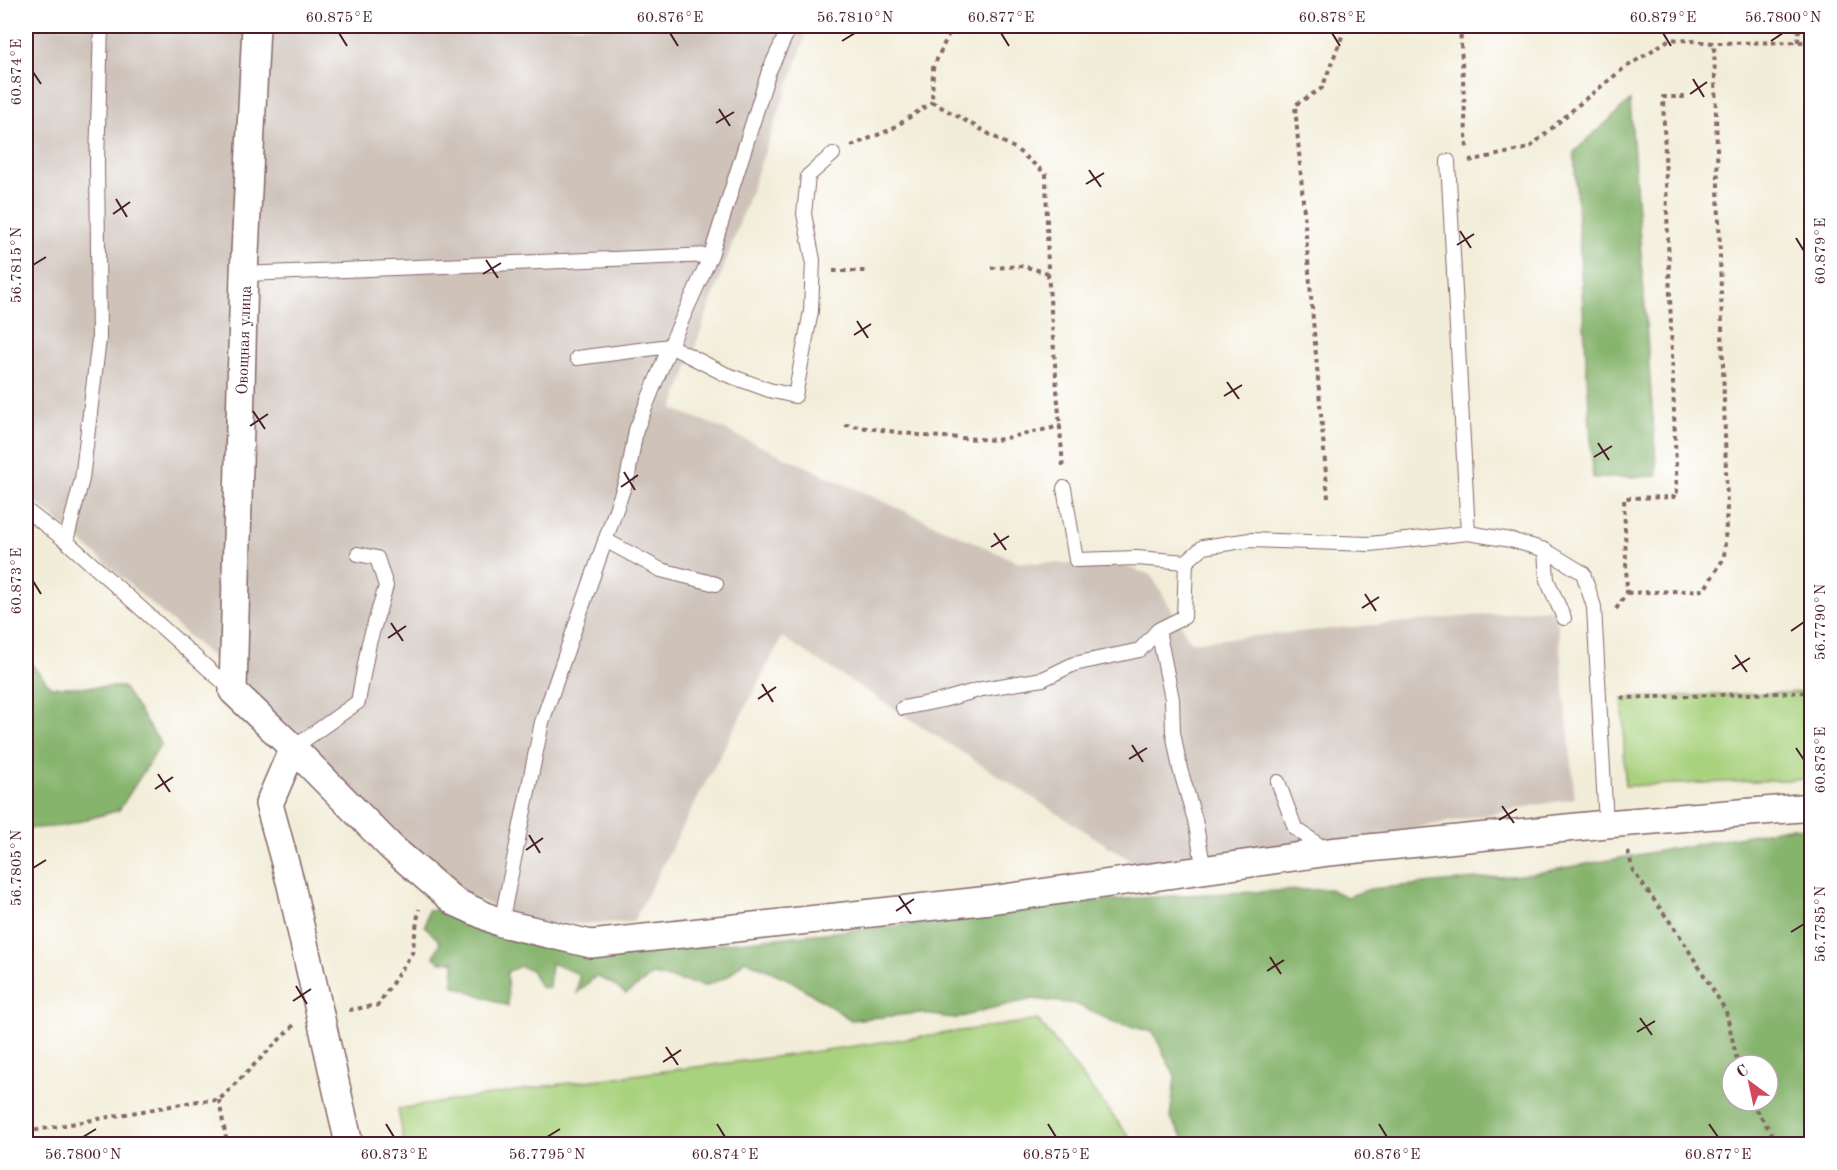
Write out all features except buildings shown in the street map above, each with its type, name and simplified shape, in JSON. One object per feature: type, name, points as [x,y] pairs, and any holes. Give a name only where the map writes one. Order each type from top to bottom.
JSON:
[{"type":"street","name":"Овощная улица","points":[[233,691],[244,274],[256,26]]},
{"type":"street","points":[[233,691],[294,748],[392,848],[455,902],[501,922],[591,944],[990,900],[1329,852],[1812,807]]},
{"type":"street","points":[[294,748],[269,804],[291,885],[349,1144]]},
{"type":"lane","points":[[66,540],[82,479],[99,339],[97,162],[101,26]]},
{"type":"lane","points":[[501,922],[542,722],[628,475],[636,430],[670,346],[711,255],[769,71],[790,26]]},
{"type":"lane","points":[[577,358],[670,346],[725,374],[769,390],[795,396],[811,311],[813,260],[804,214],[808,176],[832,154]]},
{"type":"lane","points":[[1448,161],[1468,533]]},
{"type":"lane","points":[[244,274],[711,255]]},
{"type":"lane","points":[[1064,488],[1076,560],[1137,558],[1186,562],[1203,548],[1250,540],[1370,544],[1468,533],[1511,540],[1545,550],[1583,573],[1594,607],[1614,824]]},
{"type":"lane","points":[[26,510],[66,540],[233,691]]},
{"type":"lane","points":[[605,540],[661,570],[716,584]]},
{"type":"lane","points":[[1545,550],[1547,580],[1564,618]]},
{"type":"lane","points":[[294,748],[358,702],[369,643],[386,586],[377,558],[358,554]]},
{"type":"lane","points":[[903,708],[944,700],[982,689],[1043,679],[1074,664],[1140,650],[1158,630],[1184,617],[1186,562]]},
{"type":"lane","points":[[1158,630],[1172,699],[1173,732],[1180,769],[1195,820],[1204,870]]},
{"type":"lane","points":[[1278,782],[1294,828],[1329,852]]},
{"type":"path","points":[[932,102],[933,68],[949,33],[1054,26]]},
{"type":"path","points":[[1328,498],[1295,105],[1322,88],[1346,26]]},
{"type":"path","points":[[1460,26],[1468,161],[1529,148],[1623,69],[1670,39],[1714,43],[1812,42]]},
{"type":"path","points":[[1798,42],[1799,26]]},
{"type":"path","points":[[1627,593],[1704,590],[1724,558],[1727,507],[1714,43]]},
{"type":"path","points":[[1612,616],[1627,593],[1624,498],[1677,496],[1663,97],[1687,97]]},
{"type":"path","points":[[832,154],[892,129],[932,102]]},
{"type":"path","points":[[932,102],[1016,149],[1046,174],[1048,273],[1064,488]]},
{"type":"path","points":[[991,268],[1023,266],[1048,273]]},
{"type":"path","points":[[831,271],[867,271]]},
{"type":"path","points":[[845,425],[926,436],[997,440],[1061,426]]},
{"type":"path","points":[[1621,686],[1623,698],[1812,692]]},
{"type":"path","points":[[1614,824],[1633,871],[1678,933],[1726,1011],[1735,1053]]},
{"type":"path","points":[[26,1132],[198,1101],[219,1100],[303,1017],[378,1005],[412,953],[420,902],[455,902]]},
{"type":"path","points":[[219,1100],[227,1144]]},
{"type":"path","points":[[1758,1113],[1779,1144]]},
{"type":"shaded area","points":[[26,26],[804,26],[805,39],[673,409],[714,425],[1018,562],[1121,565],[1151,575],[1191,642],[1556,608],[1575,798],[1373,836],[1147,871],[782,637],[633,922],[533,925],[428,876],[395,829],[318,759],[244,685],[26,493]]},
{"type":"green space","points":[[1630,101],[1657,476],[1593,478],[1574,152]]},
{"type":"green space","points":[[26,658],[51,687],[123,687],[161,744],[119,810],[64,826],[26,829]]},
{"type":"green space","points":[[1811,692],[1811,779],[1625,786],[1623,698]]},
{"type":"green space","points":[[1793,827],[1811,830],[1811,1144],[1188,1144],[1170,1118],[1175,1077],[1153,1032],[1114,1022],[1076,1004],[1033,999],[956,1019],[921,1013],[851,1020],[792,981],[745,960],[728,976],[705,986],[653,975],[626,994],[596,976],[577,993],[579,974],[551,963],[549,988],[540,987],[531,970],[520,966],[507,972],[508,1006],[453,985],[454,961],[440,962],[434,957],[440,942],[425,926],[428,910],[445,911],[591,957],[993,916],[1119,900],[1329,889],[1347,897],[1370,889],[1531,874]]},
{"type":"green space","points":[[1038,1020],[1135,1144],[404,1144],[398,1109],[554,1085]]}]
